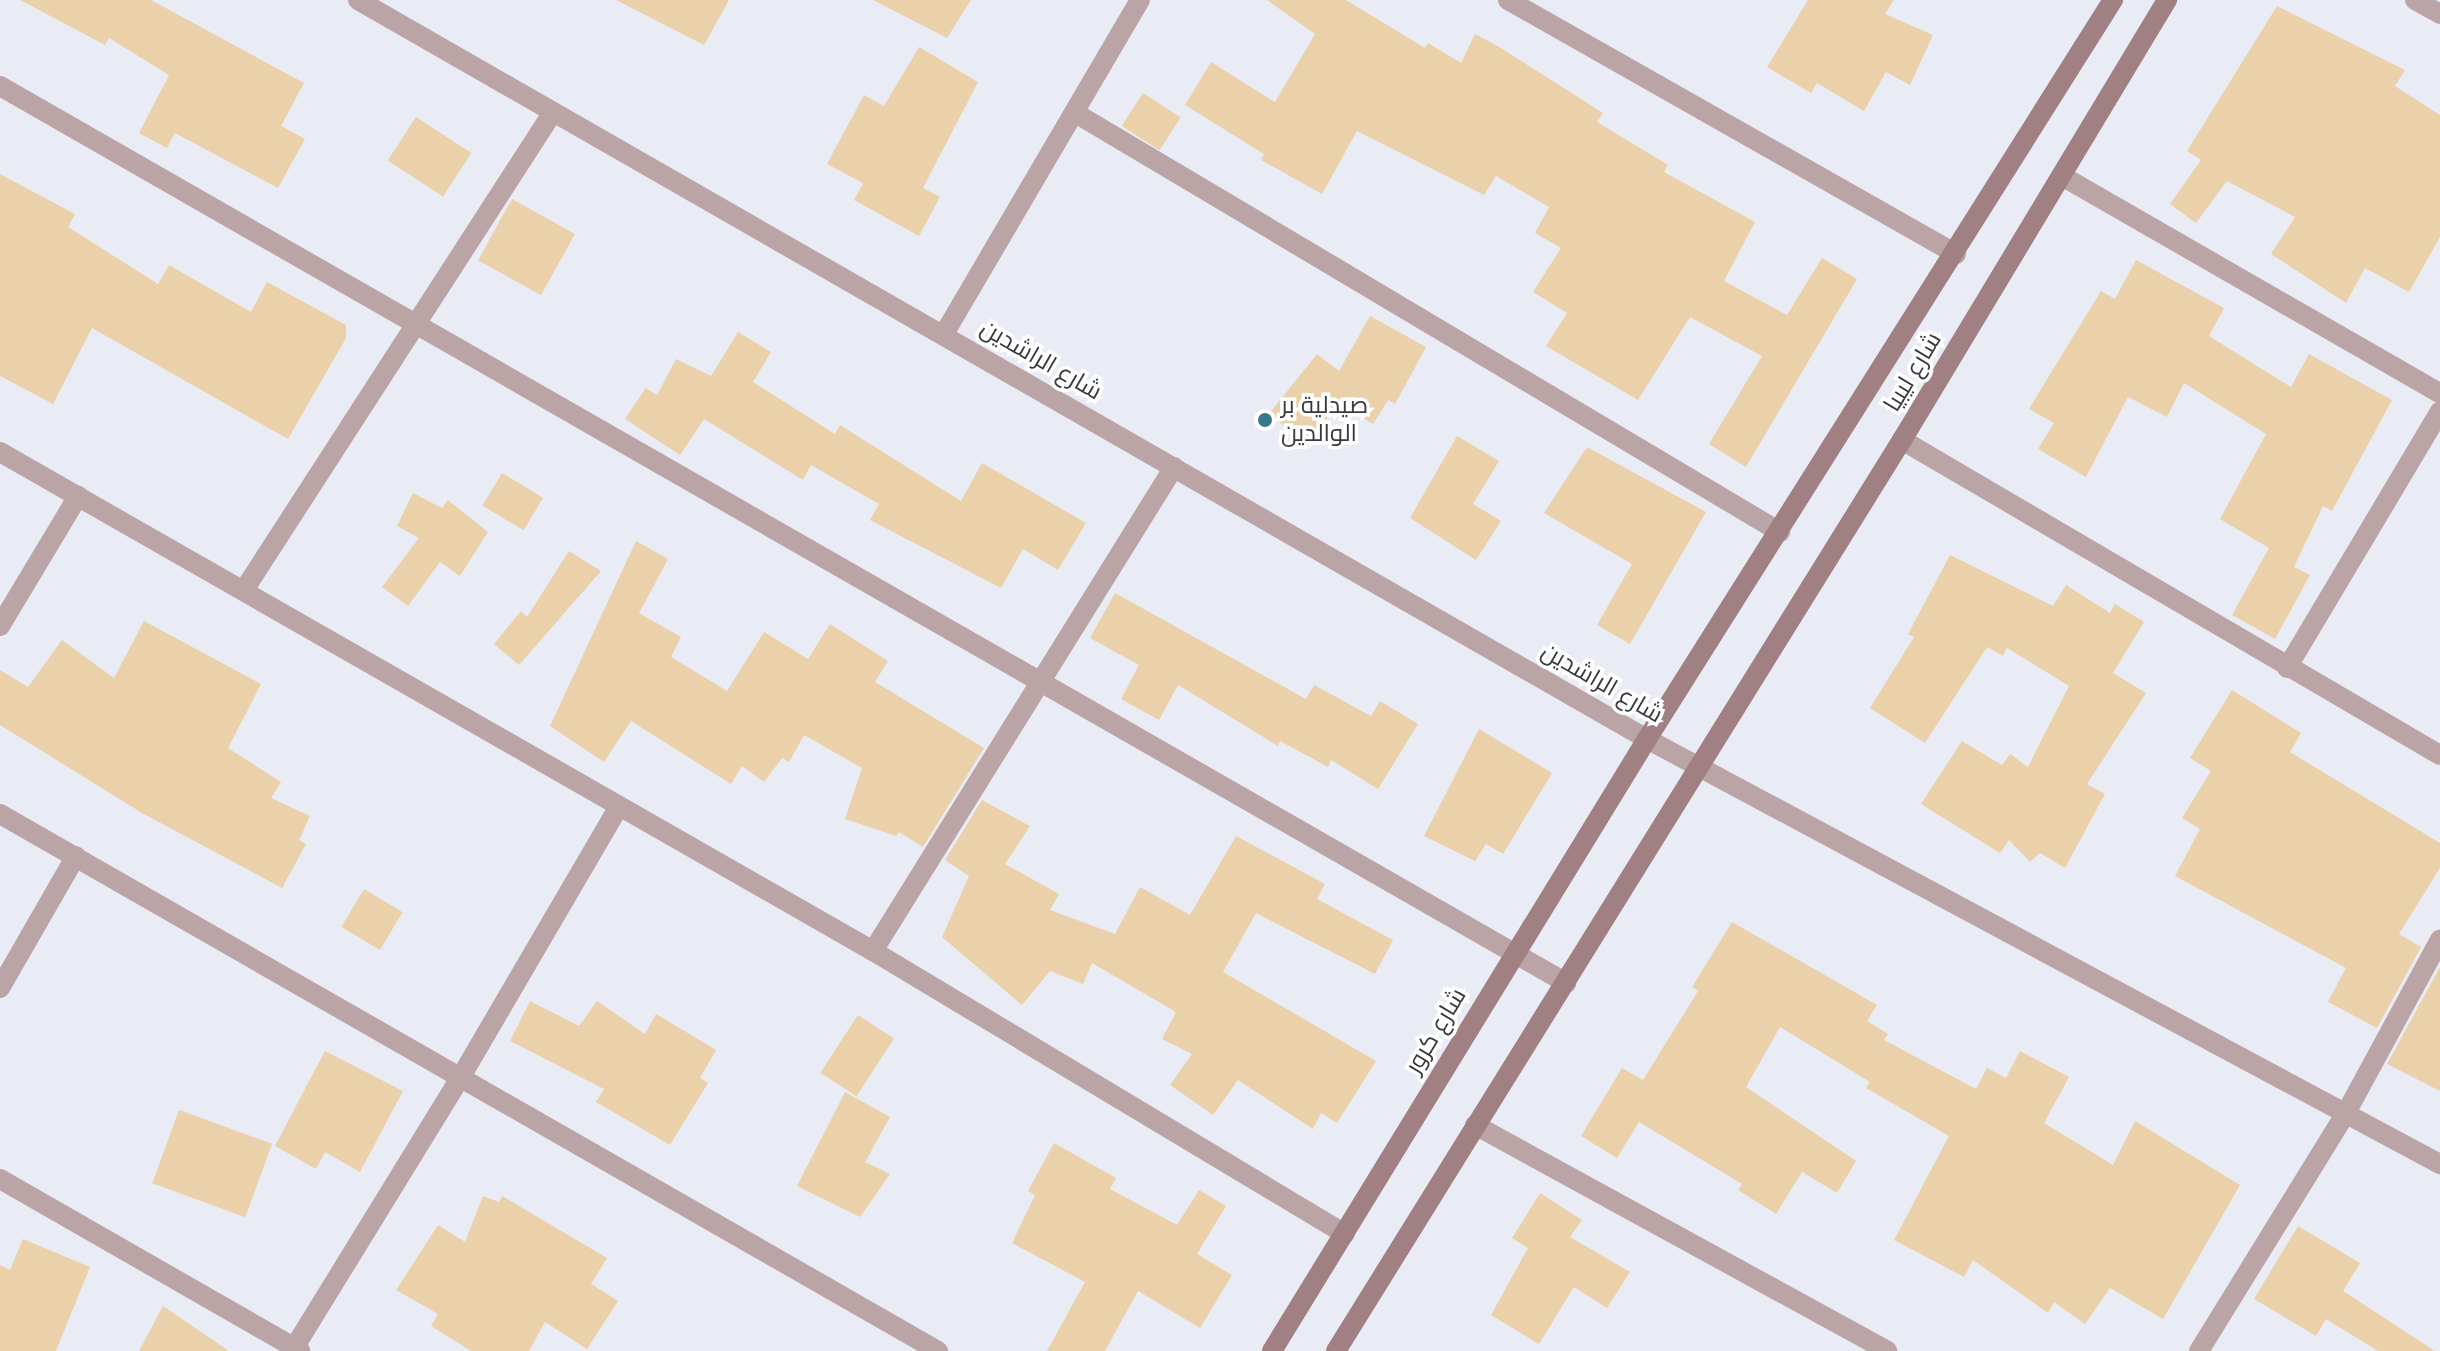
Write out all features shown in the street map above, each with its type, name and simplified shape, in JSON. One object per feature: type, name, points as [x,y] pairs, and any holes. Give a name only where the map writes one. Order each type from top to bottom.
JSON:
[{"type":"main road","name":"شارع ليبيا","points":[[1647,739],[1956,254],[2113,0]]},
{"type":"main road","name":"شارع ليبيا","points":[[1697,767],[1902,440],[2167,0]]},
{"type":"main road","name":"شارع كرور","points":[[1272,1351],[1647,739]]},
{"type":"main road","points":[[1336,1351],[1697,767]]},
{"type":"street","name":"شارع الراشدين","points":[[358,0],[1697,767],[2347,1111],[2440,1164]]},
{"type":"street","points":[[1508,0],[1956,254]]},
{"type":"street","points":[[2415,0],[2440,14]]},
{"type":"street","points":[[944,334],[1077,114],[1135,2]]},
{"type":"street","points":[[0,86],[1566,983]]},
{"type":"street","points":[[244,590],[553,112]]},
{"type":"street","points":[[1077,114],[1780,532]]},
{"type":"street","points":[[2062,176],[2440,393]]},
{"type":"street","points":[[2287,668],[2440,411]]},
{"type":"street","points":[[1902,440],[2440,755]]},
{"type":"street","points":[[0,452],[873,951],[1345,1234]]},
{"type":"street","points":[[873,951],[1174,467]]},
{"type":"street","points":[[0,626],[78,496]]},
{"type":"street","points":[[0,1179],[297,1349],[619,806]]},
{"type":"street","points":[[0,814],[462,1075],[938,1351]]},
{"type":"street","points":[[0,988],[76,856]]},
{"type":"street","points":[[2199,1351],[2347,1111],[2440,940]]},
{"type":"street","points":[[1475,1125],[1887,1351]]},
{"type":"building","points":[[20,0],[151,0],[304,83],[281,126],[305,139],[278,188],[175,133],[167,148],[139,133],[169,75],[109,38],[105,45]]},
{"type":"building","points":[[616,0],[729,0],[704,45]]},
{"type":"building","points":[[873,0],[971,0],[947,38]]},
{"type":"building","points":[[1267,0],[1346,0],[1425,48],[1428,43],[1461,63],[1475,34],[1501,48],[1603,113],[1597,122],[1668,165],[1664,172],[1755,222],[1724,281],[1787,315],[1822,258],[1857,279],[1746,467],[1709,444],[1762,356],[1690,317],[1638,400],[1546,346],[1567,313],[1533,292],[1561,248],[1535,233],[1549,207],[1496,176],[1484,195],[1357,131],[1322,194],[1261,160],[1264,154],[1185,105],[1211,62],[1275,102],[1315,34]]},
{"type":"building","points":[[1808,0],[1894,0],[1885,14],[1933,35],[1910,85],[1886,72],[1864,111],[1817,83],[1811,93],[1767,67]]},
{"type":"building","points":[[2277,6],[2405,70],[2395,86],[2440,115],[2440,237],[2409,292],[2365,268],[2346,303],[2271,254],[2295,217],[2227,181],[2196,223],[2170,204],[2201,160],[2187,151]]},
{"type":"building","points":[[919,47],[978,82],[923,188],[940,197],[919,236],[854,200],[863,183],[827,164],[864,95],[884,106]]},
{"type":"building","points":[[1143,93],[1181,118],[1159,150],[1122,126]]},
{"type":"building","points":[[416,117],[471,153],[443,197],[388,161]]},
{"type":"building","points":[[0,174],[75,214],[68,227],[158,284],[169,265],[251,312],[267,282],[346,325],[346,338],[288,439],[92,328],[53,404],[0,376]]},
{"type":"building","points":[[512,199],[575,234],[541,295],[478,260]]},
{"type":"building","points":[[2136,260],[2224,308],[2209,336],[2291,387],[2309,354],[2392,400],[2332,511],[2323,506],[2294,567],[2310,575],[2275,639],[2232,615],[2269,548],[2220,519],[2266,434],[2184,383],[2167,417],[2128,397],[2086,477],[2038,449],[2054,423],[2029,409],[2101,291],[2115,299]]},
{"type":"building","points":[[1370,316],[1426,347],[1395,404],[1388,400],[1373,424],[1337,402],[1312,443],[1268,415],[1317,354],[1339,371]]},
{"type":"building","points":[[738,332],[771,352],[753,382],[835,434],[840,425],[961,501],[982,463],[1086,523],[1058,570],[1023,549],[1001,588],[870,520],[879,504],[811,465],[803,480],[704,419],[680,455],[625,419],[646,388],[657,395],[676,359],[711,376]]},
{"type":"building","points":[[1457,436],[1499,461],[1473,504],[1501,521],[1476,560],[1410,518]]},
{"type":"building","points":[[1587,447],[1706,512],[1630,644],[1597,625],[1632,564],[1544,513]]},
{"type":"building","points":[[502,473],[543,498],[524,530],[482,506]]},
{"type":"building","points":[[413,493],[442,508],[448,500],[488,532],[460,576],[440,562],[408,606],[382,587],[419,538],[397,526]]},
{"type":"building","points":[[636,541],[668,559],[639,613],[681,637],[671,657],[727,691],[764,632],[808,659],[830,624],[888,661],[875,682],[984,748],[923,847],[899,832],[896,836],[845,819],[862,768],[804,735],[789,762],[782,758],[764,782],[742,766],[731,784],[631,721],[604,762],[550,726]]},
{"type":"building","points":[[569,551],[601,571],[519,665],[494,644],[521,611],[527,617]]},
{"type":"building","points":[[1950,555],[2053,606],[2066,585],[2110,613],[2115,604],[2144,622],[2113,673],[2146,693],[2087,784],[2105,794],[2065,868],[2040,853],[2030,862],[2009,840],[2000,853],[1921,804],[1962,741],[2002,765],[2010,754],[2028,767],[2069,686],[2007,648],[2003,656],[1987,647],[1925,743],[1870,708],[1914,637],[1908,634]]},
{"type":"building","points":[[1115,593],[1306,699],[1314,685],[1371,716],[1380,701],[1418,724],[1378,789],[1331,760],[1328,767],[1280,741],[1278,746],[1178,685],[1159,720],[1121,699],[1139,665],[1090,638]]},
{"type":"building","points":[[144,621],[261,684],[228,748],[281,782],[271,798],[310,816],[299,840],[306,844],[282,888],[142,813],[0,725],[0,670],[28,687],[62,640],[114,678]]},
{"type":"building","points":[[2232,690],[2301,733],[2290,752],[2440,843],[2440,868],[2399,934],[2421,947],[2377,1028],[2328,1002],[2346,968],[2175,876],[2200,829],[2182,818],[2211,771],[2190,758]]},
{"type":"building","points":[[1479,729],[1552,773],[1503,854],[1486,844],[1475,861],[1424,836]]},
{"type":"building","points":[[982,800],[1030,826],[1005,864],[1059,894],[1050,910],[1115,934],[1140,887],[1190,915],[1236,836],[1325,884],[1317,899],[1393,940],[1375,974],[1256,913],[1223,972],[1376,1061],[1337,1123],[1321,1113],[1313,1129],[1238,1080],[1213,1115],[1170,1085],[1192,1054],[1162,1039],[1176,1012],[1092,963],[1083,984],[1050,971],[1022,1005],[942,937],[969,876],[945,860]]},
{"type":"building","points":[[364,889],[403,912],[380,950],[341,927]]},
{"type":"building","points":[[1732,922],[1877,1005],[1867,1021],[1888,1034],[1884,1040],[1976,1089],[1987,1068],[2006,1078],[2020,1051],[2069,1077],[2044,1123],[2113,1165],[2135,1121],[2240,1185],[2163,1319],[2110,1288],[2085,1324],[2054,1302],[2048,1313],[1973,1260],[1964,1277],[1894,1240],[1949,1136],[1866,1088],[1870,1082],[1780,1027],[1746,1087],[1856,1161],[1837,1193],[1802,1172],[1776,1214],[1738,1190],[1742,1184],[1639,1122],[1617,1158],[1581,1136],[1622,1068],[1643,1080],[1698,991],[1692,987]]},
{"type":"building","points":[[2440,967],[2440,1091],[2387,1064]]},
{"type":"building","points":[[530,1001],[579,1026],[597,1001],[645,1034],[656,1014],[716,1050],[700,1078],[708,1083],[670,1145],[596,1102],[604,1089],[510,1041]]},
{"type":"building","points":[[858,1015],[894,1038],[856,1096],[820,1073]]},
{"type":"building","points":[[325,1051],[403,1091],[360,1172],[325,1152],[316,1169],[275,1146]]},
{"type":"building","points":[[845,1092],[890,1117],[865,1162],[890,1174],[860,1217],[797,1186]]},
{"type":"building","points":[[179,1110],[272,1144],[245,1217],[152,1183]]},
{"type":"building","points":[[1054,1143],[1116,1178],[1110,1189],[1177,1225],[1199,1190],[1226,1206],[1197,1254],[1232,1275],[1200,1328],[1138,1291],[1105,1351],[1047,1351],[1085,1282],[1012,1243],[1035,1195],[1028,1191]]},
{"type":"building","points":[[1540,1193],[1582,1220],[1570,1237],[1630,1272],[1607,1308],[1574,1287],[1539,1344],[1491,1315],[1528,1248],[1512,1238]]},
{"type":"building","points":[[483,1196],[499,1202],[502,1196],[607,1258],[591,1284],[618,1301],[587,1349],[545,1322],[529,1351],[471,1351],[431,1326],[438,1314],[396,1290],[438,1225],[465,1242]]},
{"type":"building","points":[[2298,1226],[2360,1263],[2343,1291],[2435,1351],[2378,1351],[2326,1319],[2316,1336],[2254,1299]]},
{"type":"building","points":[[23,1239],[90,1267],[56,1351],[0,1351],[0,1265],[10,1270]]},
{"type":"building","points":[[163,1306],[229,1351],[139,1351]]},
{"type":"place","name":"صيدلية بر الوالدين","points":[[1265,420]]}]
